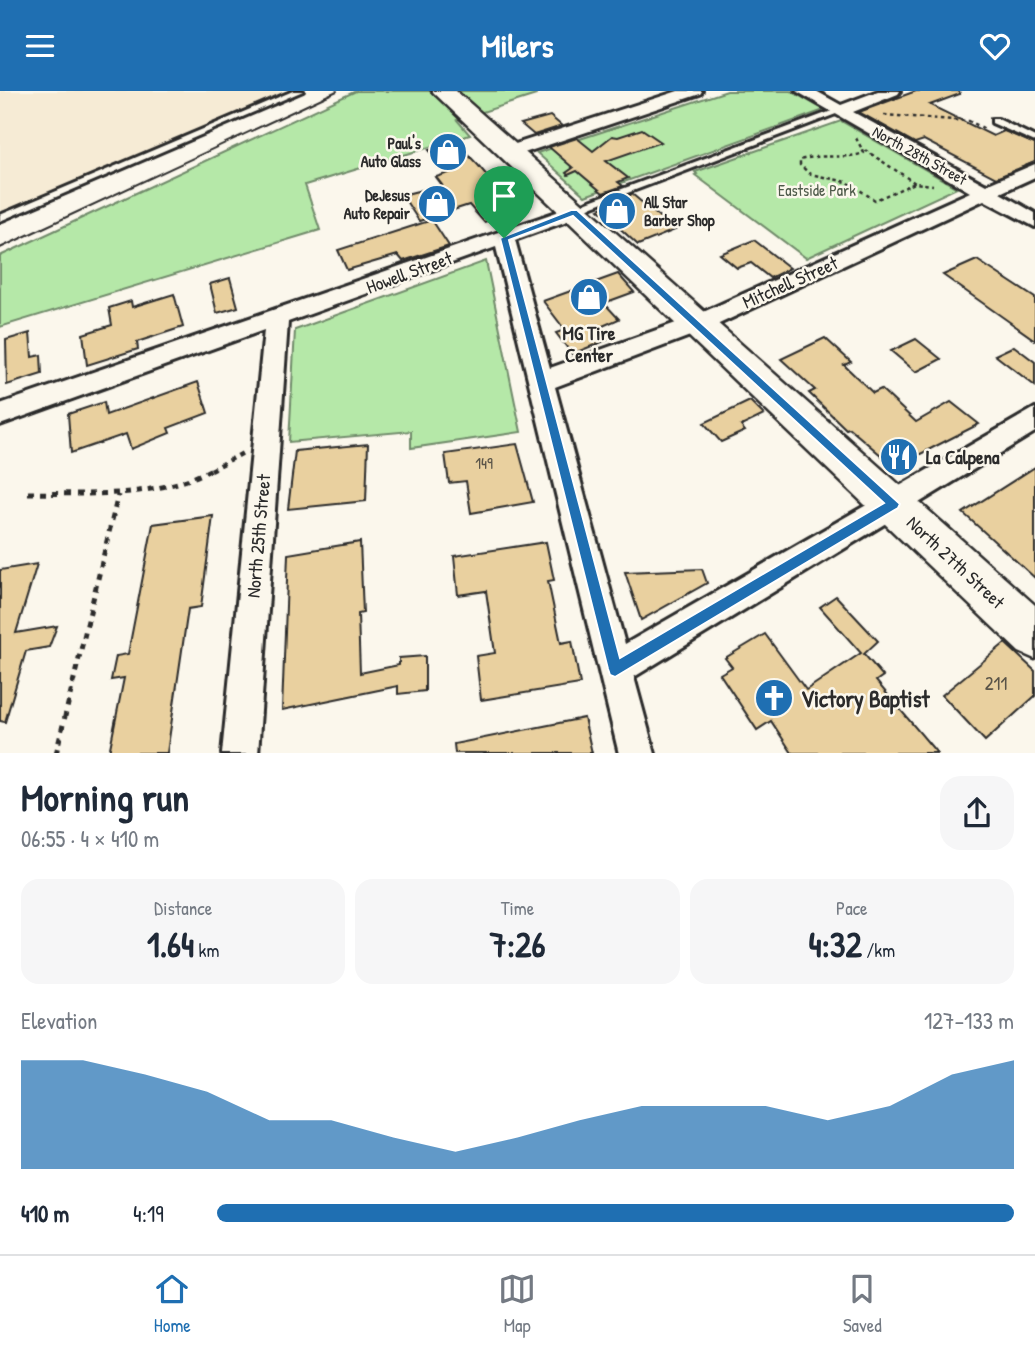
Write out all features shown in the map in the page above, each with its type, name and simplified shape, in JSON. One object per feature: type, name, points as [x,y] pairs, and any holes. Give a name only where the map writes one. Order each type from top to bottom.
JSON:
[{"type":"main road","name":"North 27th Street","points":[[443,91],[1035,636]]},
{"type":"street","points":[[509,152],[694,91]]},
{"type":"street","name":"North 28th Street","points":[[804,91],[1035,221]]},
{"type":"street","name":"Howell Street","points":[[840,111],[892,91]]},
{"type":"street","name":"Mitchell Street","points":[[540,381],[698,324],[1035,170]]},
{"type":"street","name":"Howell Street","points":[[0,415],[574,212]]},
{"type":"street","points":[[504,238],[637,753]]},
{"type":"street","name":"North 25th Street","points":[[240,753],[276,319]]},
{"type":"street","points":[[615,669],[1035,419]]},
{"type":"lane","points":[[0,218],[299,91]]},
{"type":"lane","name":"Howell Street","points":[[574,212],[840,111]]},
{"type":"lane","points":[[995,121],[1035,140]]},
{"type":"path","points":[[877,114],[969,121],[989,131]]},
{"type":"path","points":[[851,130],[859,146],[910,177],[915,183]]},
{"type":"path","points":[[865,150],[845,159],[809,157],[800,160],[800,165],[810,174],[847,182],[875,200],[915,183],[936,185]]},
{"type":"path","points":[[28,493],[118,495],[190,481],[266,440]]},
{"type":"path","points":[[56,753],[118,495]]},
{"type":"shaded area","points":[[0,91],[307,91],[0,222]]},
{"type":"green space","points":[[356,91],[532,91],[536,95],[457,120],[470,135],[305,185],[320,230],[0,327],[0,256]]},
{"type":"green space","points":[[727,91],[791,91],[824,110],[585,196],[537,153]]},
{"type":"green space","name":"Eastside Park","points":[[841,121],[957,188],[806,258],[695,175],[695,172]]},
{"type":"green space","points":[[486,261],[521,432],[411,448],[411,431],[289,442],[295,330]]},
{"type":"building","points":[[916,91],[959,91],[960,94],[930,105],[993,136],[1004,131],[1035,144],[1035,162],[996,178],[924,140],[915,143],[859,112]]},
{"type":"building","points":[[550,116],[562,126],[534,135],[521,124]]},
{"type":"building","points":[[642,129],[661,142],[606,161],[628,178],[618,182],[623,186],[603,193],[577,171],[568,175],[566,173],[573,168],[549,147],[577,138],[593,151],[612,136],[618,137]]},
{"type":"building","points":[[456,142],[517,211],[484,222],[469,205],[419,221],[402,195],[442,185],[436,177],[449,173],[429,150]]},
{"type":"building","points":[[632,194],[675,230],[638,245],[599,209]]},
{"type":"building","points":[[432,220],[449,246],[403,261],[398,255],[347,270],[338,250]]},
{"type":"building","points":[[754,240],[790,268],[770,278],[751,263],[737,268],[720,254]]},
{"type":"building","points":[[977,260],[1035,298],[1035,340],[943,275]]},
{"type":"building","points":[[618,274],[634,292],[604,303],[619,319],[598,328],[607,340],[572,354],[556,333],[565,330],[543,301]]},
{"type":"building","points":[[230,278],[238,307],[217,313],[210,284]]},
{"type":"building","points":[[174,294],[183,327],[137,342],[138,349],[87,365],[83,334],[112,325],[109,308],[131,301],[132,307]]},
{"type":"building","points":[[30,333],[32,357],[41,355],[42,374],[7,385],[6,340]]},
{"type":"building","points":[[825,338],[851,362],[844,365],[873,393],[881,389],[916,422],[951,402],[979,424],[895,467],[849,428],[846,429],[809,393],[815,390],[781,359]]},
{"type":"building","points":[[916,339],[941,359],[916,372],[891,351]]},
{"type":"building","points":[[1014,346],[1035,362],[1035,386],[995,355]]},
{"type":"building","points":[[198,382],[208,413],[168,428],[170,433],[131,449],[126,434],[71,453],[68,414],[104,402],[106,415]]},
{"type":"building","points":[[750,401],[764,415],[741,426],[745,431],[721,442],[704,423]]},
{"type":"building","points":[[368,444],[366,501],[288,509],[295,451]]},
{"type":"building","points":[[517,444],[533,502],[471,513],[466,481],[449,483],[445,454]]},
{"type":"building","points":[[1035,467],[1035,578],[963,513]]},
{"type":"building","points":[[213,516],[201,607],[188,609],[167,753],[109,753],[124,678],[111,680],[116,656],[128,654],[153,524]]},
{"type":"building","points":[[360,542],[363,613],[358,614],[360,673],[399,665],[399,658],[425,656],[425,691],[398,694],[398,686],[282,710],[288,554]]},
{"type":"building","points":[[546,542],[554,580],[548,581],[561,643],[572,641],[580,684],[481,700],[476,656],[495,653],[486,591],[458,595],[454,556]]},
{"type":"building","points":[[37,564],[16,633],[57,626],[49,647],[26,651],[5,722],[0,721],[0,570]]},
{"type":"building","points":[[702,569],[707,583],[641,620],[625,572]]},
{"type":"building","points":[[836,596],[878,641],[864,654],[883,676],[876,681],[937,753],[792,753],[771,721],[757,730],[720,674],[732,667],[725,658],[765,634],[806,690],[861,653],[820,607]]},
{"type":"building","points":[[1005,643],[1035,671],[1035,696],[985,741],[942,695]]},
{"type":"building","points":[[584,718],[592,753],[455,753],[454,744]]},
{"type":"tram line","points":[[0,248],[337,91]]},
{"type":"place","name":"Paul's Auto Glass","points":[[448,152]]},
{"type":"place","name":"DeJesus Auto Repair","points":[[437,204]]},
{"type":"place","name":"All Star Barber Shop","points":[[617,211]]},
{"type":"place","name":"MG Tire Center","points":[[589,297]]},
{"type":"place","name":"La Calpena","points":[[899,457]]},
{"type":"place","name":"Victory Baptist","points":[[774,698]]},
{"type":"route","points":[[574,212],[894,504],[615,669],[504,238],[574,212]]}]
